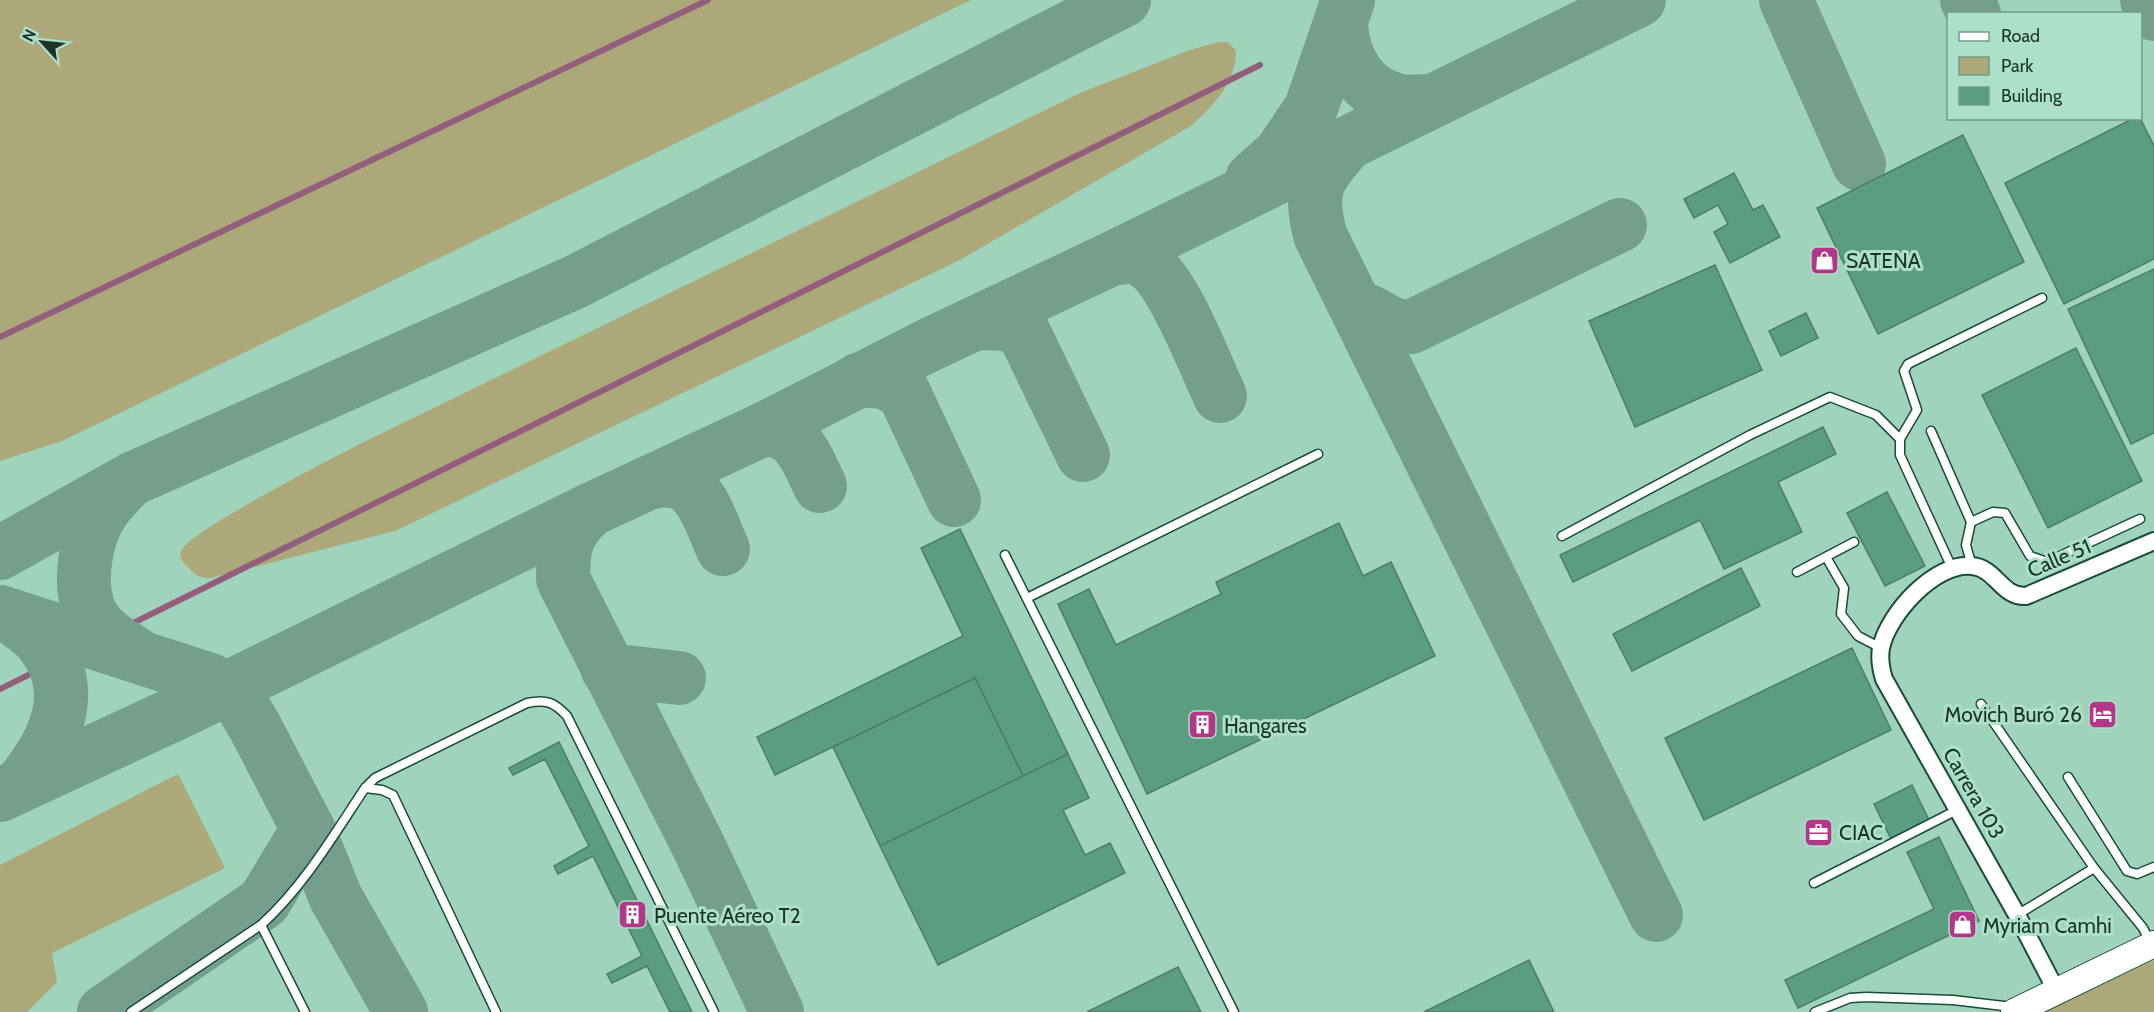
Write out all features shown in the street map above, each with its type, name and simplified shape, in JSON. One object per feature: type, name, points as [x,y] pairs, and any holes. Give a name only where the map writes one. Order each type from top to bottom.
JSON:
[{"type":"main road","points":[[2017,1010],[2153,945]]},
{"type":"street","name":"Calle 51","points":[[1972,566],[1986,570],[2012,594],[2026,596],[2154,542]]},
{"type":"street","points":[[1952,568],[1972,566]]},
{"type":"street","name":"Carrera 103","points":[[1952,568],[1934,577],[1906,602],[1897,614],[1881,648],[1881,669],[1884,680],[2017,915],[2056,992]]},
{"type":"lane","points":[[1952,568],[1900,455],[1900,439],[1917,410],[1915,400],[1903,375],[1908,364],[2042,298]]},
{"type":"lane","points":[[1562,536],[1750,435],[1830,397],[1876,415],[1900,439]]},
{"type":"lane","points":[[1931,431],[1971,522],[1966,545],[1972,566]]},
{"type":"lane","points":[[1027,598],[1318,454]]},
{"type":"lane","points":[[1971,522],[1993,512],[2005,513],[2030,556],[2047,562],[2140,519]]},
{"type":"lane","points":[[1797,572],[1854,542]]},
{"type":"lane","points":[[1005,555],[1234,1012]]},
{"type":"lane","points":[[1826,557],[1844,588],[1841,614],[1858,636],[1881,648]]},
{"type":"lane","points":[[131,1012],[261,925],[280,908],[306,876],[365,788],[389,769],[526,703],[542,700],[556,704],[567,716],[714,1012]]},
{"type":"lane","points":[[1982,704],[2094,868],[2143,928],[2153,945]]},
{"type":"lane","points":[[2068,777],[2127,871],[2137,874],[2154,867]]},
{"type":"lane","points":[[365,788],[382,789],[393,795],[496,1012]]},
{"type":"lane","points":[[1814,883],[1957,810]]},
{"type":"lane","points":[[2017,915],[2094,868]]},
{"type":"lane","points":[[261,925],[305,1012]]},
{"type":"lane","points":[[1815,1012],[1850,998],[1866,997],[1953,1000],[2017,1010]]},
{"type":"green space","points":[[0,0],[971,0],[62,441],[0,461]]},
{"type":"green space","points":[[1218,42],[1227,42],[1236,50],[1232,73],[1222,93],[1191,126],[958,261],[395,531],[211,578],[198,576],[182,560],[181,551],[190,541],[210,527],[237,510],[370,439],[1080,93],[1187,51]]},
{"type":"green space","points":[[178,774],[225,868],[52,953],[57,982],[27,1012],[0,1012],[0,865]]},
{"type":"green space","points":[[2154,960],[2154,1012],[2045,1012]]},
{"type":"building","points":[[2130,120],[2141,120],[2154,146],[2154,259],[2064,304],[2005,183]]},
{"type":"building","points":[[1963,135],[2024,262],[1878,334],[1817,208]]},
{"type":"building","points":[[1734,173],[1753,210],[1763,205],[1780,237],[1730,263],[1714,232],[1728,224],[1718,205],[1694,218],[1684,199]]},
{"type":"building","points":[[1715,265],[1762,370],[1635,427],[1589,321]]},
{"type":"building","points":[[2154,269],[2154,433],[2131,444],[2068,309]]},
{"type":"building","points":[[1806,313],[1818,338],[1781,356],[1769,331]]},
{"type":"building","points":[[2076,348],[2142,481],[2048,528],[1982,395]]},
{"type":"building","points":[[1823,427],[1836,454],[1778,482],[1802,532],[1724,569],[1700,520],[1573,582],[1560,555]]},
{"type":"building","points":[[1887,492],[1925,566],[1885,586],[1847,513]]},
{"type":"building","name":"Hangares","points":[[1339,523],[1363,576],[1391,562],[1435,656],[1147,794],[1058,604],[1089,589],[1116,645],[1221,594],[1216,582]]},
{"type":"building","points":[[960,529],[1068,754],[1023,776],[975,678],[775,775],[757,737],[963,636],[921,548]]},
{"type":"building","points":[[1741,568],[1760,606],[1632,671],[1613,634]]},
{"type":"building","points":[[1852,648],[1891,730],[1704,820],[1665,738]]},
{"type":"building","points":[[975,678],[1023,776],[880,846],[833,747]]},
{"type":"building","name":"Puente Aéreo T2","points":[[559,742],[692,1012],[670,1012],[647,966],[612,983],[607,974],[642,956],[593,856],[558,874],[554,866],[589,846],[545,759],[513,775],[509,768]]},
{"type":"building","points":[[1068,754],[1089,798],[1063,810],[1085,855],[1110,843],[1125,873],[938,965],[880,846]]},
{"type":"building","points":[[1912,785],[1929,820],[1891,839],[1874,804]]},
{"type":"building","points":[[1939,837],[1979,921],[1798,1008],[1785,980],[1934,909],[1907,852]]},
{"type":"building","points":[[1529,960],[1554,1012],[1424,1012]]},
{"type":"building","points":[[1178,967],[1201,1012],[1087,1012]]},
{"type":"waterway","points":[[0,337],[708,0]]},
{"type":"waterway","points":[[0,689],[1260,65]]},
{"type":"taxiway","points":[[0,553],[132,479],[575,282],[1124,0]]},
{"type":"taxiway","points":[[1252,179],[1280,154],[1311,108],[1348,0]]},
{"type":"taxiway","points":[[0,795],[183,710],[590,510],[762,430],[929,345],[1111,259],[1639,0]]},
{"type":"taxiway","points":[[1786,0],[1859,164]]},
{"type":"taxiway","points":[[1967,0],[1973,12]]},
{"type":"taxiway","points":[[2147,0],[2154,14]]},
{"type":"taxiway","points":[[1341,26],[1346,51],[1351,62],[1364,82],[1373,90],[1401,101],[1431,101]]},
{"type":"taxiway","points":[[1346,145],[1322,176],[1315,195],[1320,235],[1656,915]]},
{"type":"taxiway","points":[[1357,308],[1364,309],[1395,325],[1411,327],[1620,225]]},
{"type":"taxiway","points":[[1111,259],[1129,257],[1139,259],[1151,267],[1163,281],[1186,320],[1220,396]]},
{"type":"taxiway","points":[[977,323],[1008,324],[1024,333],[1083,455]]},
{"type":"taxiway","points":[[858,380],[884,382],[903,391],[954,500]]},
{"type":"taxiway","points":[[762,430],[774,430],[792,439],[805,456],[820,486]]},
{"type":"taxiway","points":[[653,482],[682,483],[692,490],[706,510],[723,549]]},
{"type":"taxiway","points":[[126,484],[104,508],[91,534],[85,561],[84,588],[90,612],[98,625],[116,641],[135,653]]},
{"type":"taxiway","points":[[590,510],[571,533],[565,549],[563,579],[697,843],[777,1012]]},
{"type":"taxiway","points":[[0,612],[210,680],[236,695],[308,829],[336,898],[401,1012]]},
{"type":"taxiway","points":[[10,616],[39,639],[53,661],[60,680],[61,698],[53,734],[21,784]]},
{"type":"taxiway","points":[[608,670],[679,678]]},
{"type":"taxiway","points":[[104,1012],[264,902],[308,829]]},
{"type":"place","name":"SATENA","points":[[1825,260]]},
{"type":"place","name":"Movich Buró 26","points":[[2103,714]]},
{"type":"place","name":"Hangares","points":[[1203,725]]},
{"type":"place","name":"CIAC","points":[[1818,832]]},
{"type":"place","name":"Puente Aéreo T2","points":[[633,915]]},
{"type":"place","name":"Myriam Camhi","points":[[1962,925]]}]
